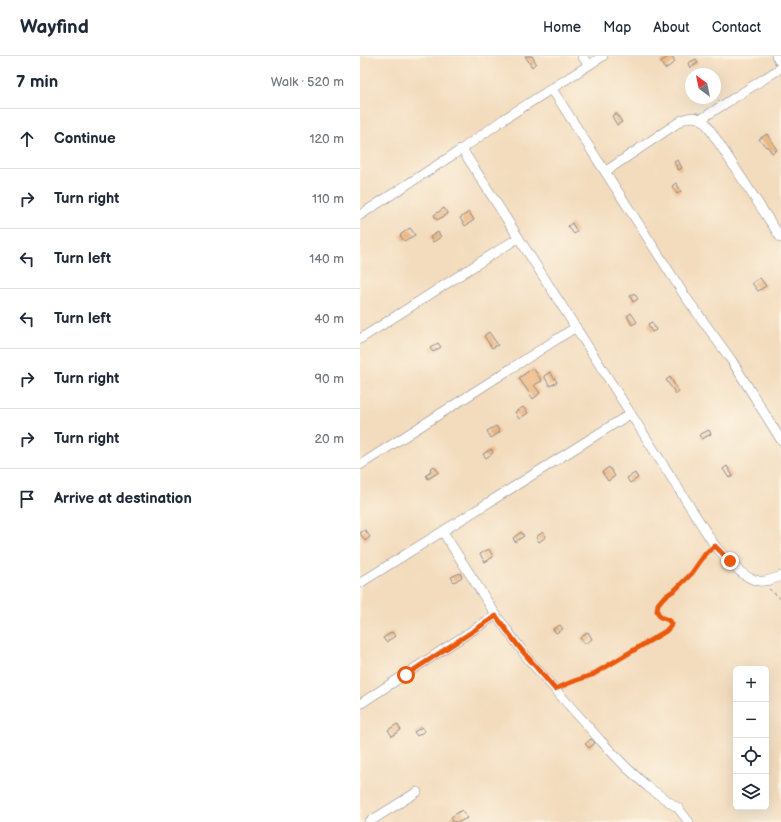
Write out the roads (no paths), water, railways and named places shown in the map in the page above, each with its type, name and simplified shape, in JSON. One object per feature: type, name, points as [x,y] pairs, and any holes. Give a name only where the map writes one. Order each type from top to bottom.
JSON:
[{"type":"street","points":[[582,56],[588,65]]},
{"type":"street","points":[[360,215],[462,150],[487,130],[603,56]]},
{"type":"street","points":[[701,119],[781,68]]},
{"type":"street","points":[[552,88],[685,296],[732,362],[781,440]]},
{"type":"street","points":[[606,171],[682,120],[689,117],[696,117],[705,122],[781,238]]},
{"type":"street","points":[[462,150],[715,546],[744,575],[759,581],[770,580],[781,576]]},
{"type":"street","points":[[360,339],[518,238]]},
{"type":"street","points":[[360,465],[576,327]]},
{"type":"street","points":[[360,583],[630,414]]},
{"type":"street","points":[[443,532],[496,616],[522,651],[627,768],[648,787],[678,808],[689,822]]},
{"type":"street","points":[[360,704],[496,616]]},
{"type":"street","points":[[369,822],[417,792]]}]
